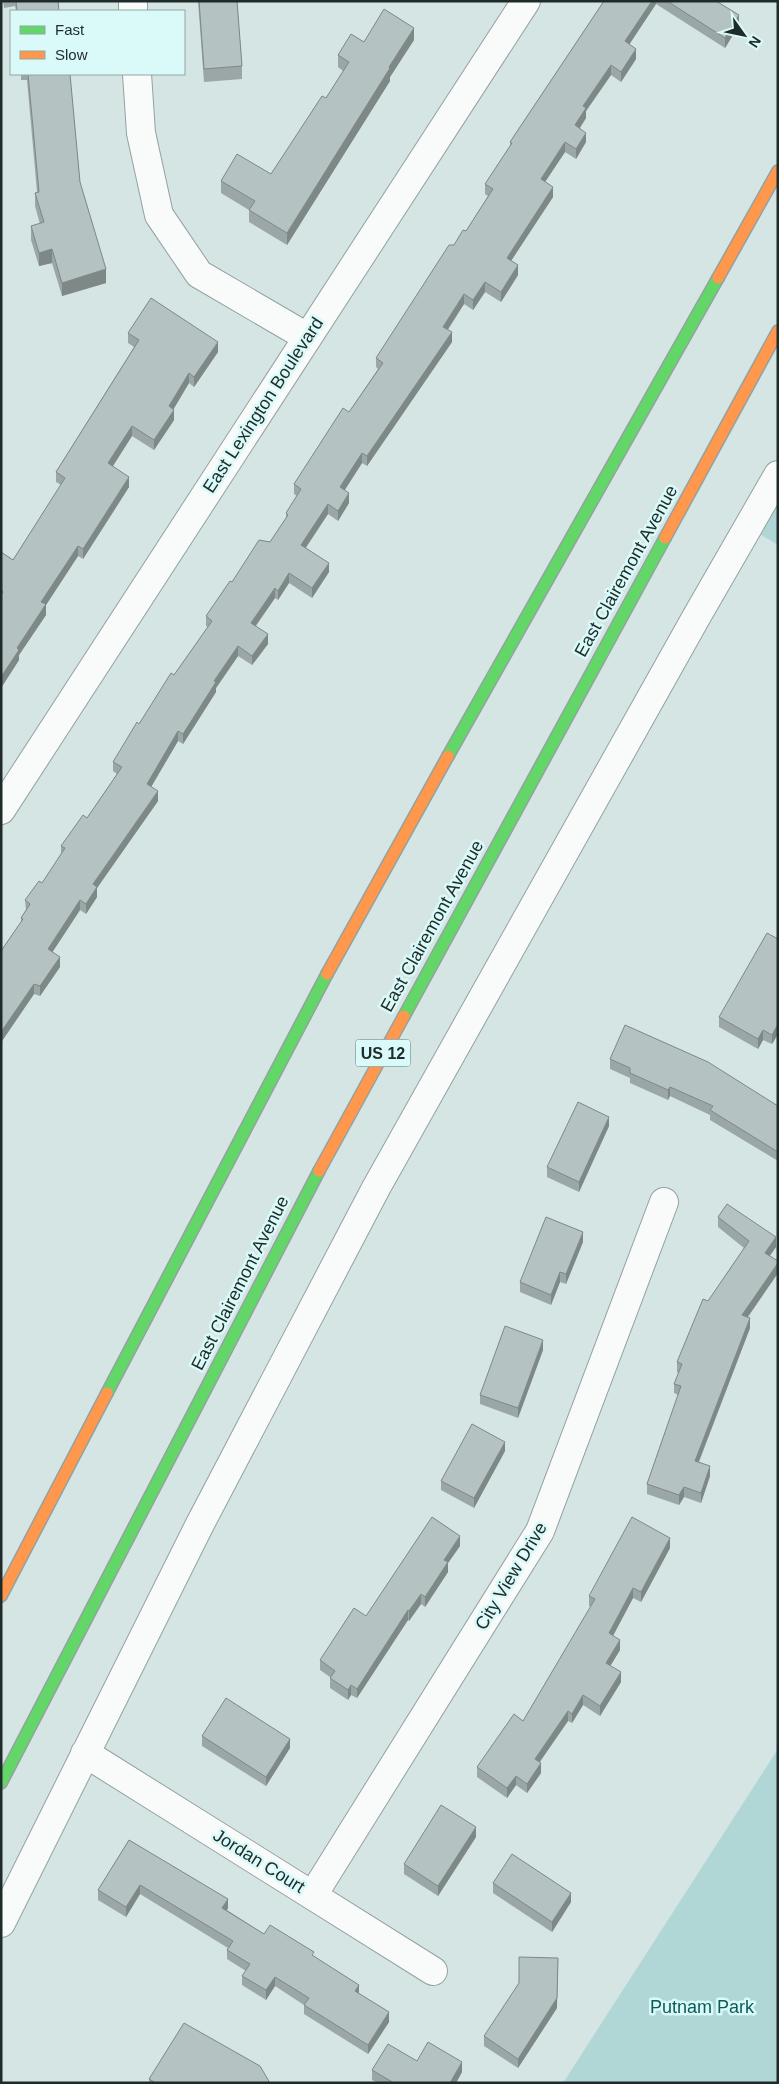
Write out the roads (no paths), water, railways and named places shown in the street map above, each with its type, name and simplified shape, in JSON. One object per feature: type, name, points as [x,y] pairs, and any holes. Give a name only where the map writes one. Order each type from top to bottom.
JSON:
[{"type":"main road","points":[[1,1596],[341,946],[778,171]]},
{"type":"main road","name":"East Clairemont Avenue","points":[[1,1782],[293,1218],[778,331]]},
{"type":"street","name":"East Lexington Boulevard","points":[[1,810],[517,8]]},
{"type":"street","points":[[137,75],[141,133],[158,215],[199,274],[307,337]]},
{"type":"street","points":[[1,1923],[220,1483],[376,1188],[778,475]]},
{"type":"street","name":"City View Drive","points":[[313,1895],[540,1531],[664,1202]]},
{"type":"street","name":"Jordan Court","points":[[85,1753],[433,1971]]},
{"type":"park label","name":"Putnam Park","points":[[702,2007]]}]
